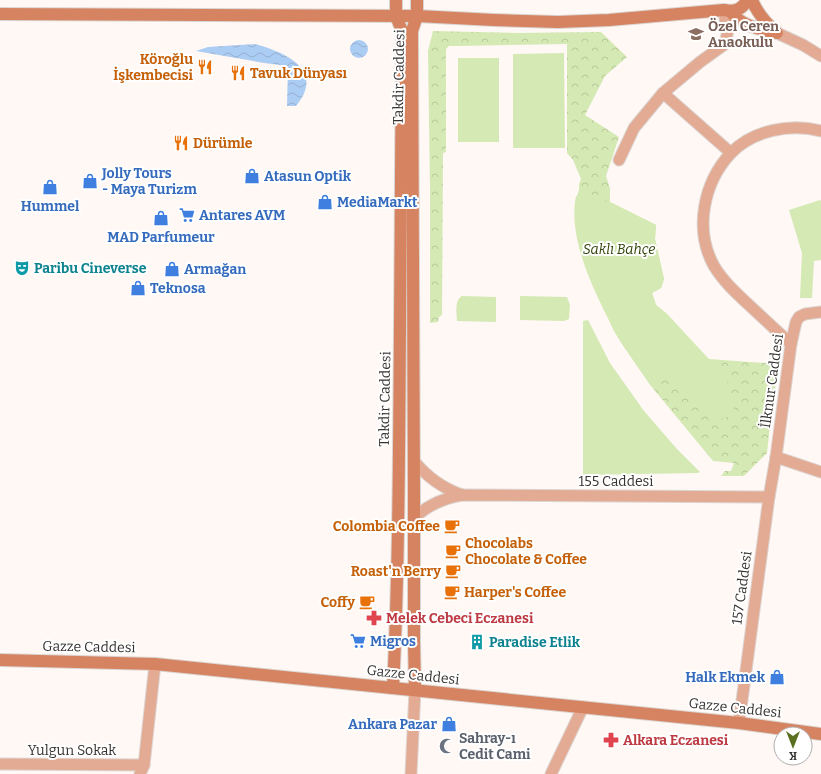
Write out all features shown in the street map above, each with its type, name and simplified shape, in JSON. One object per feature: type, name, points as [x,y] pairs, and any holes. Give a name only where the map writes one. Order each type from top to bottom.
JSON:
[{"type":"main road","points":[[0,14],[396,16],[396,0]]},
{"type":"main road","points":[[417,0],[417,16],[558,22],[609,20],[736,10],[747,0]]},
{"type":"main road","points":[[713,0],[718,7],[727,10],[738,20],[755,28],[777,33]]},
{"type":"main road","points":[[752,0],[755,9],[764,21],[777,33]]},
{"type":"main road","name":"Takdir Caddesi","points":[[393,688],[397,598],[402,230],[402,31],[396,16],[417,16],[412,31],[415,690]]},
{"type":"main road","name":"Gazze Caddesi","points":[[0,660],[155,664],[739,723],[821,734]]},
{"type":"street","points":[[619,160],[634,128],[662,93],[725,44],[728,30],[725,19],[727,10]]},
{"type":"street","points":[[777,33],[803,45],[821,56]]},
{"type":"street","points":[[662,93],[731,153]]},
{"type":"street","points":[[791,344],[729,286],[714,266],[706,247],[702,222],[706,198],[715,176],[731,153],[744,143],[765,132],[788,127],[809,128],[821,131]]},
{"type":"street","name":"İlknur Caddesi","points":[[776,457],[791,344],[796,322],[799,317],[805,314],[821,312]]},
{"type":"street","points":[[776,457],[821,472]]},
{"type":"street","name":"157 Caddesi","points":[[739,723],[769,497],[776,457]]},
{"type":"street","name":"155 Caddesi","points":[[414,461],[436,483],[462,495]]},
{"type":"street","name":"155 Caddesi","points":[[414,518],[435,503],[444,499],[462,495],[769,497]]},
{"type":"street","points":[[142,770],[155,664]]},
{"type":"street","points":[[411,774],[415,690]]},
{"type":"street","points":[[551,774],[583,708]]},
{"type":"street","name":"Yulgun Sokak","points":[[0,764],[142,770]]},
{"type":"green space","points":[[433,31],[516,33],[601,32],[627,57],[605,76],[585,115],[619,137],[606,176],[610,188],[610,202],[656,225],[655,239],[664,279],[661,288],[652,293],[656,305],[667,314],[709,359],[779,364],[767,453],[744,476],[721,476],[725,471],[731,471],[734,463],[713,461],[651,386],[614,331],[598,297],[581,251],[576,227],[575,203],[581,179],[573,160],[567,153],[567,44],[449,46],[446,49],[446,152],[443,153],[442,315],[439,317],[438,322],[430,323],[428,51]]},
{"type":"green space","points":[[564,53],[565,148],[513,148],[513,54]]},
{"type":"green space","points":[[458,58],[499,58],[499,142],[458,142]]},
{"type":"green space","name":"Saklı Bahçe","points":[[576,196],[610,202],[656,225],[655,239],[664,279],[661,288],[652,293],[656,305],[667,314],[727,381],[735,404],[733,411],[724,419],[707,412],[700,407],[670,373],[651,386],[628,353],[600,303],[582,258],[575,226],[574,211]]},
{"type":"green space","points":[[820,200],[821,260],[814,261],[812,298],[800,298],[802,253],[789,210]]},
{"type":"green space","points":[[462,296],[496,297],[496,322],[457,321],[457,304],[459,298]]},
{"type":"green space","points":[[520,296],[567,297],[570,305],[569,319],[564,321],[520,320]]},
{"type":"green space","points":[[588,320],[610,363],[644,411],[677,449],[700,472],[583,475],[583,321]]},
{"type":"water","points":[[355,40],[363,40],[368,45],[366,56],[363,58],[355,58],[350,53],[350,45]]},
{"type":"water","points":[[255,44],[267,47],[289,58],[298,64],[304,73],[306,82],[304,93],[296,106],[287,106],[288,66],[196,51],[208,47]]},
{"type":"place","name":"Özel Ceren Anaokulu","points":[[696,34]]},
{"type":"place","name":"Köroğlu İşkembecisi","points":[[205,67]]},
{"type":"place","name":"Tavuk Dünyası","points":[[238,73]]},
{"type":"place","name":"Dürümle","points":[[181,143]]},
{"type":"place","name":"Atasun Optik","points":[[252,176]]},
{"type":"place","name":"Jolly Tours - Maya Turizm","points":[[90,181]]},
{"type":"place","name":"Hummel","points":[[50,187]]},
{"type":"place","name":"MediaMarkt","points":[[325,202]]},
{"type":"place","name":"Antares AVM","points":[[187,215]]},
{"type":"place","name":"MAD Parfumeur","points":[[161,218]]},
{"type":"place","name":"Paribu Cineverse","points":[[22,268]]},
{"type":"place","name":"Armağan","points":[[172,269]]},
{"type":"place","name":"Teknosa","points":[[138,288]]},
{"type":"place","name":"Colombia Coffee","points":[[452,526]]},
{"type":"place","name":"Chocolabs Chocolate & Coffee","points":[[453,551]]},
{"type":"place","name":"Roast'n Berry","points":[[453,571]]},
{"type":"place","name":"Harper's Coffee","points":[[452,592]]},
{"type":"place","name":"Coffy","points":[[367,602]]},
{"type":"place","name":"Melek Cebeci Eczanesi","points":[[374,618]]},
{"type":"place","name":"Migros","points":[[358,641]]},
{"type":"place","name":"Paradise Etlik","points":[[477,642]]},
{"type":"place","name":"Halk Ekmek","points":[[777,677]]},
{"type":"place","name":"Ankara Pazar","points":[[449,724]]},
{"type":"place","name":"Alkara Eczanesi","points":[[611,740]]},
{"type":"place","name":"Sahray-ı Cedit Cami","points":[[447,746]]}]
